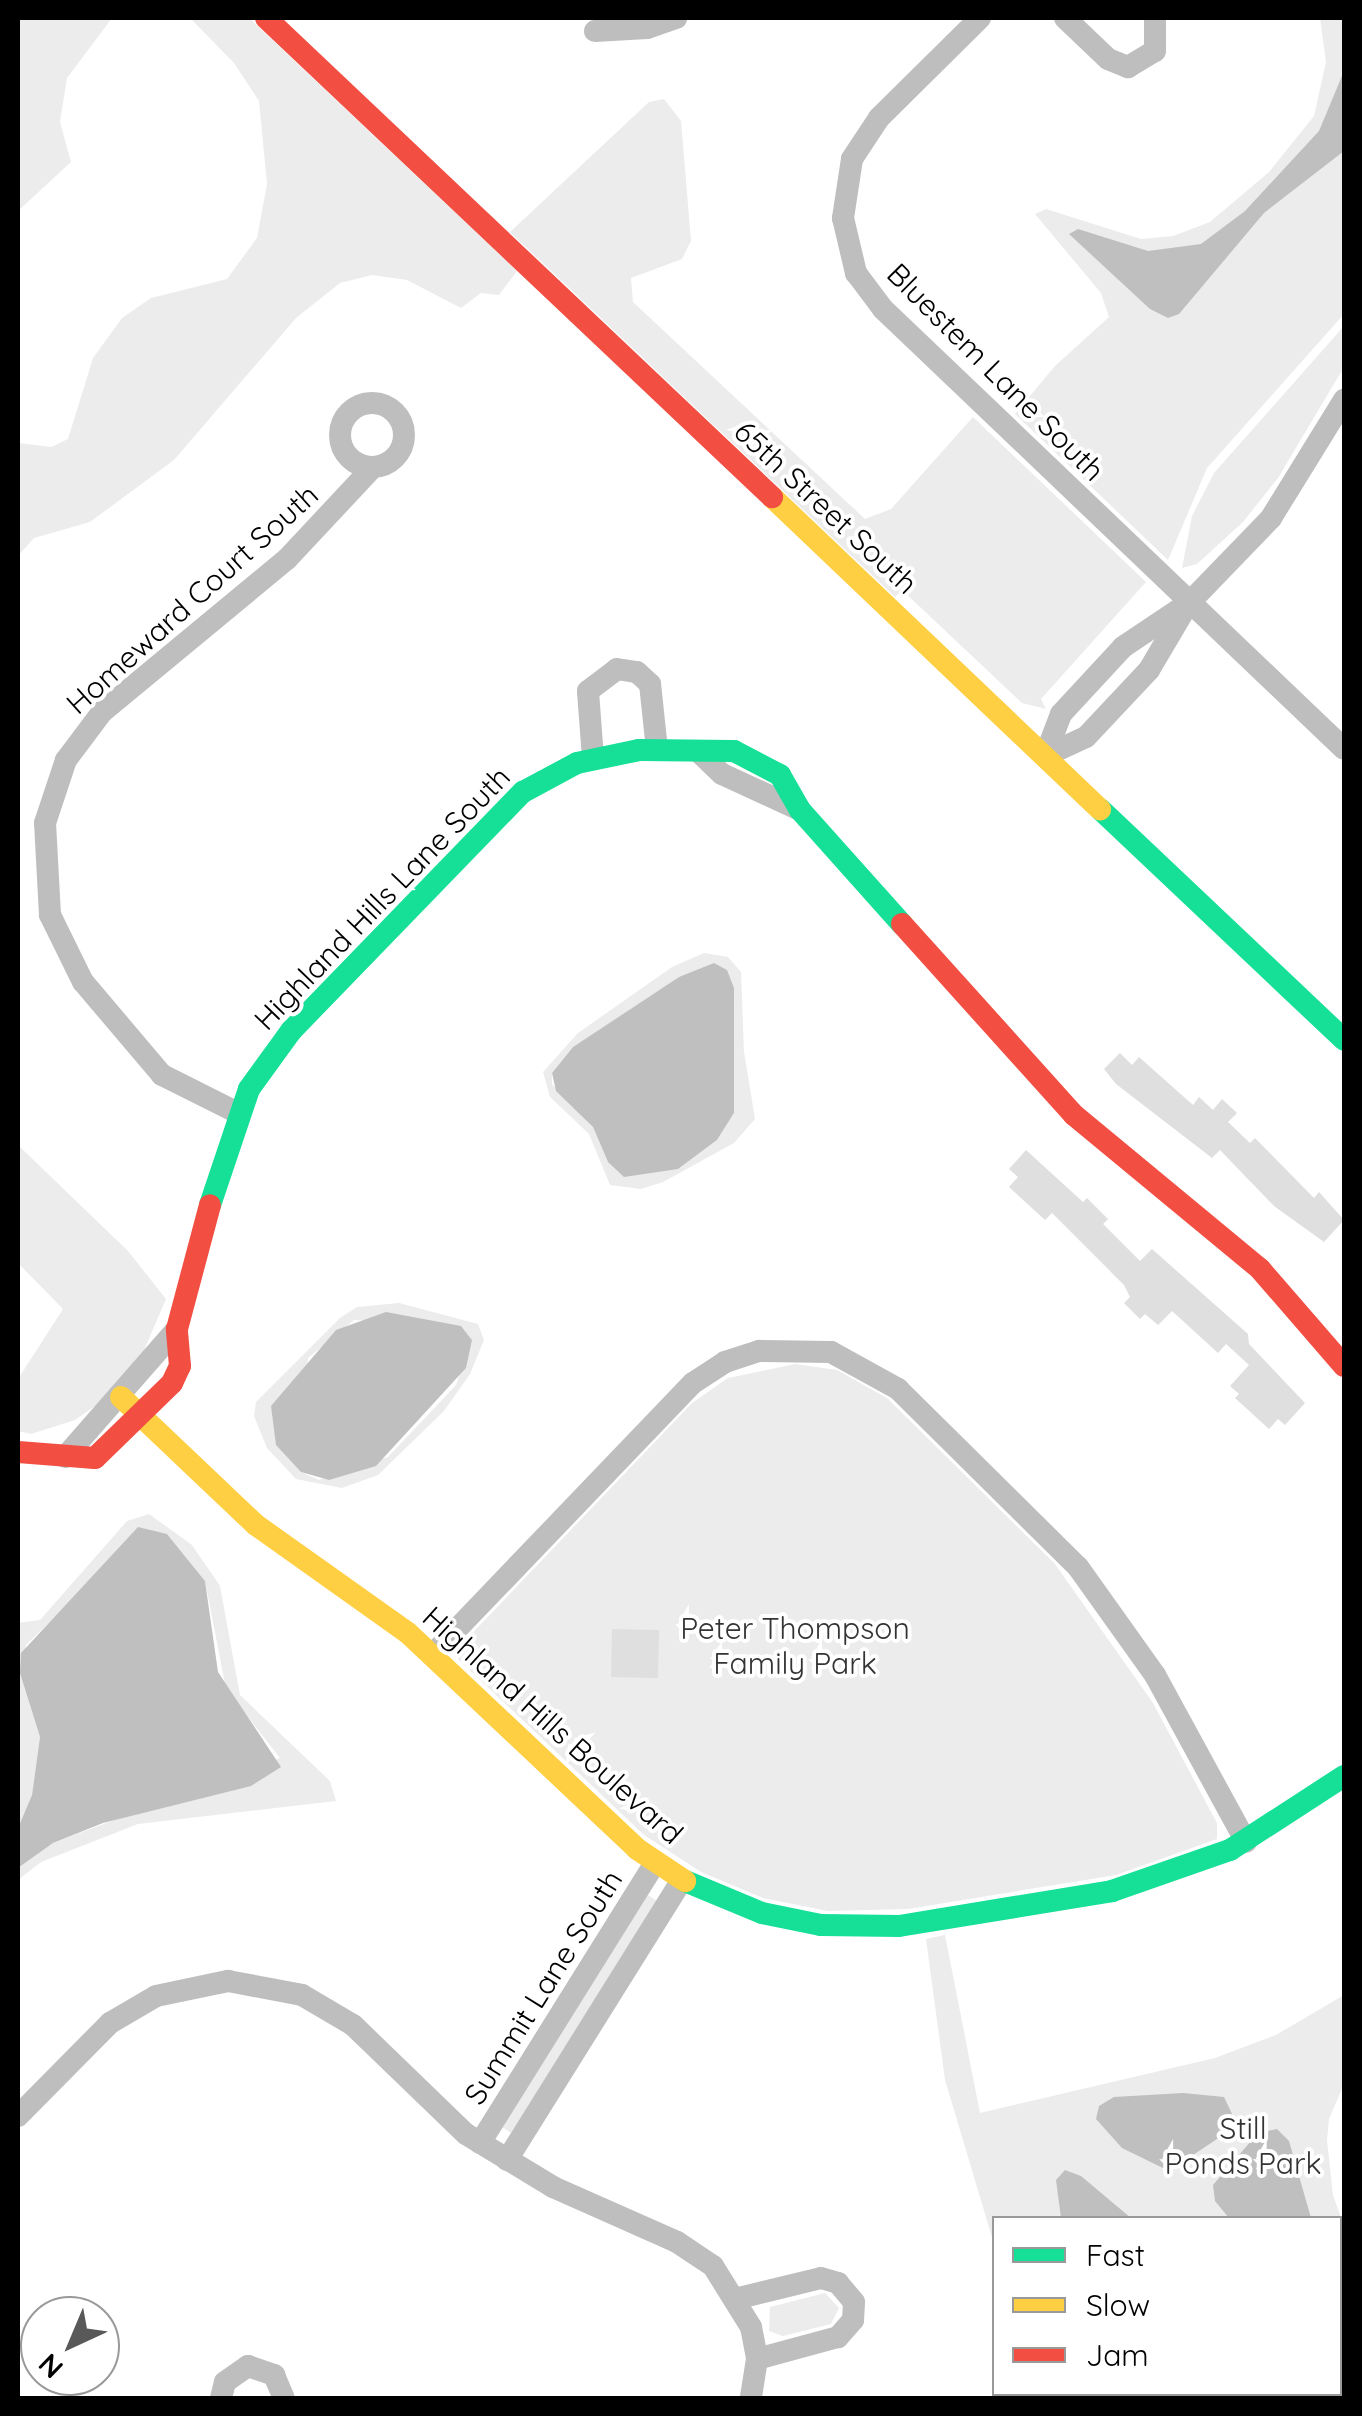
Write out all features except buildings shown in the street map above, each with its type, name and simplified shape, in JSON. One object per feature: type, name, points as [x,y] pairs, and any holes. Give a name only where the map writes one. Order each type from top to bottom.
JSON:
[{"type":"street","name":"65th Street South","points":[[266,18],[1344,1040]]},
{"type":"street","points":[[596,31],[648,28],[676,18]]},
{"type":"street","name":"Bluestem Lane South","points":[[980,18],[860,144],[844,195],[850,260],[883,309],[1344,748]]},
{"type":"street","points":[[1065,18],[1108,60],[1128,66],[1155,51],[1155,18]]},
{"type":"street","points":[[1045,756],[1086,738],[1149,670],[1190,602],[1284,502],[1344,400]]},
{"type":"street","name":"Homeward Court South","points":[[238,1113],[185,1090],[152,1066],[72,965],[47,901],[48,811],[66,760],[102,712],[287,560],[373,467]]},
{"type":"street","points":[[1045,756],[1061,714],[1124,646],[1190,602]]},
{"type":"street","points":[[593,758],[588,692],[617,669],[637,672],[650,684],[657,749]]},
{"type":"street","name":"Highland Hills Lane South","points":[[66,1457],[95,1458],[143,1418],[180,1366],[177,1329],[238,1113],[291,1031],[500,813],[544,778],[593,758],[657,749],[701,754],[734,752],[768,767],[800,810],[1074,1115],[1260,1269],[1344,1366]]},
{"type":"street","name":"Highland Hills Lane South","points":[[66,1457],[177,1329]]},
{"type":"street","points":[[432,1655],[693,1383],[744,1355],[831,1352],[898,1388],[1068,1554],[1155,1675],[1246,1842]]},
{"type":"street","name":"Highland Hills Boulevard","points":[[121,1398],[256,1525],[379,1609],[432,1655],[656,1863],[682,1880],[782,1918],[899,1926],[1112,1891],[1246,1842],[1344,1776]]},
{"type":"street","points":[[18,1452],[66,1457]]},
{"type":"street","name":"Summit Lane South","points":[[480,2143],[656,1863]]},
{"type":"street","name":"Summit Lane South","points":[[507,2160],[682,1880]]},
{"type":"street","points":[[18,2116],[132,2008],[185,1986],[244,1982],[302,1995],[340,2016],[442,2115],[480,2143],[561,2192],[682,2245],[714,2266],[739,2298],[756,2359],[751,2398]]},
{"type":"street","points":[[739,2298],[820,2278],[842,2286],[854,2302],[853,2320],[838,2337],[756,2359]]},
{"type":"street","points":[[220,2398],[224,2382],[248,2366],[274,2375],[284,2398]]},
{"type":"green space","points":[[18,18],[112,18],[67,78],[60,122],[71,162],[18,211]]},
{"type":"green space","points":[[190,18],[249,18],[517,271],[499,295],[481,293],[461,308],[407,280],[372,275],[340,283],[296,318],[174,460],[90,522],[34,538],[18,556],[18,443],[51,447],[68,439],[93,358],[122,318],[151,298],[227,279],[257,238],[267,184],[259,101],[234,63]]},
{"type":"green space","points":[[1320,18],[1344,18],[1344,314],[1207,468],[1168,560],[1015,414],[1055,366],[1109,317],[1101,293],[1035,214],[1046,209],[1141,239],[1173,236],[1210,222],[1269,172],[1314,116],[1326,62]]},
{"type":"green space","points":[[664,99],[681,121],[691,241],[682,259],[631,278],[633,302],[865,519],[891,509],[973,417],[1146,582],[1041,699],[1046,709],[1022,703],[902,590],[895,597],[510,232],[649,102]]},
{"type":"green space","points":[[1344,326],[1344,367],[1278,478],[1243,522],[1197,564],[1182,568],[1192,516],[1214,473]]},
{"type":"green space","points":[[704,953],[728,957],[741,972],[744,1052],[755,1119],[734,1143],[663,1182],[641,1189],[610,1185],[589,1134],[550,1097],[543,1072],[578,1033],[672,967]],"holes":[[[679,977],[732,1040],[734,1113],[717,1140],[678,1169],[608,1162],[593,1127],[552,1084],[552,1073],[573,1047]]]},
{"type":"green space","points":[[18,1145],[128,1251],[166,1299],[142,1355],[101,1402],[75,1420],[31,1434],[18,1431],[18,1379],[63,1309],[18,1263]]},
{"type":"green space","points":[[399,1303],[478,1324],[484,1340],[470,1374],[444,1411],[378,1475],[342,1488],[296,1479],[267,1448],[254,1416],[256,1402],[340,1318],[357,1307]],"holes":[[[354,1320],[461,1326],[472,1340],[456,1385],[388,1457],[319,1480],[301,1472],[308,1358]]]},
{"type":"green space","name":"Peter Thompson Family Park","points":[[795,1364],[837,1370],[887,1398],[1055,1564],[1153,1703],[1217,1823],[1217,1839],[1116,1875],[908,1909],[828,1911],[763,1898],[701,1872],[644,1835],[458,1659],[461,1645],[692,1403],[728,1378]]},
{"type":"green space","points":[[149,1514],[192,1545],[220,1586],[240,1695],[330,1781],[336,1801],[138,1824],[41,1862],[18,1880],[18,1868],[53,1843],[280,1758],[226,1689],[205,1581],[167,1534],[75,1597],[26,1645],[23,1682],[40,1737],[32,1795],[18,1828],[18,1623],[40,1620],[127,1521]]},
{"type":"green space","points":[[648,1895],[657,1901],[511,2133],[502,2127]]},
{"type":"green space","name":"Still Ponds Park","points":[[945,1935],[980,2113],[1215,2058],[1276,2035],[1344,1995],[1344,2084],[1329,2119],[1327,2140],[1333,2195],[1340,2216],[992,2216],[992,2237],[945,2080],[926,1939]]},
{"type":"green space","name":"Still Ponds Park","points":[[1342,2220],[1344,2398],[997,2398],[1342,2396]]},
{"type":"green space","points":[[825,2293],[839,2308],[831,2324],[783,2336],[769,2331],[770,2307]]},
{"type":"shaded area","points":[[1344,71],[1344,151],[1264,213],[1179,314],[1168,318],[1150,309],[1069,234],[1078,229],[1148,251],[1201,244],[1245,211],[1319,131]]},
{"type":"shaded area","points":[[714,963],[727,970],[734,988],[734,1113],[717,1140],[678,1169],[624,1177],[608,1162],[593,1127],[556,1091],[552,1073],[573,1047],[679,977]]},
{"type":"shaded area","points":[[386,1312],[461,1326],[472,1340],[466,1368],[376,1466],[329,1480],[301,1472],[276,1445],[271,1406],[336,1330]]},
{"type":"shaded area","points":[[138,1527],[167,1534],[205,1581],[218,1672],[281,1767],[251,1786],[103,1823],[53,1843],[18,1868],[18,1828],[32,1795],[40,1737],[20,1673],[21,1653]]},
{"type":"shaded area","points":[[1183,2093],[1224,2097],[1233,2116],[1220,2137],[1169,2171],[1122,2148],[1096,2119],[1099,2106],[1114,2097]]},
{"type":"shaded area","points":[[1277,2129],[1289,2141],[1310,2216],[1227,2216],[1215,2201],[1213,2185],[1258,2133]]},
{"type":"shaded area","points":[[1065,2170],[1081,2176],[1129,2216],[1061,2216],[1056,2180]]},
{"type":"traffic: fast","points":[[210,1205],[249,1089],[291,1031],[523,792],[577,763],[639,750],[734,751],[780,775],[800,810],[902,924]]},
{"type":"traffic: fast","points":[[1100,809],[1344,1040]]},
{"type":"traffic: fast","points":[[685,1881],[762,1913],[821,1925],[899,1926],[1112,1891],[1230,1850],[1344,1776]]},
{"type":"traffic: slow","points":[[772,497],[1100,809]]},
{"type":"traffic: slow","points":[[121,1397],[256,1525],[408,1633],[637,1849],[685,1881]]},
{"type":"traffic: jam","points":[[266,18],[772,497]]},
{"type":"traffic: jam","points":[[902,924],[1074,1115],[1260,1269],[1344,1366]]},
{"type":"traffic: jam","points":[[18,1452],[95,1458],[172,1383],[180,1366],[177,1329],[210,1205]]}]
